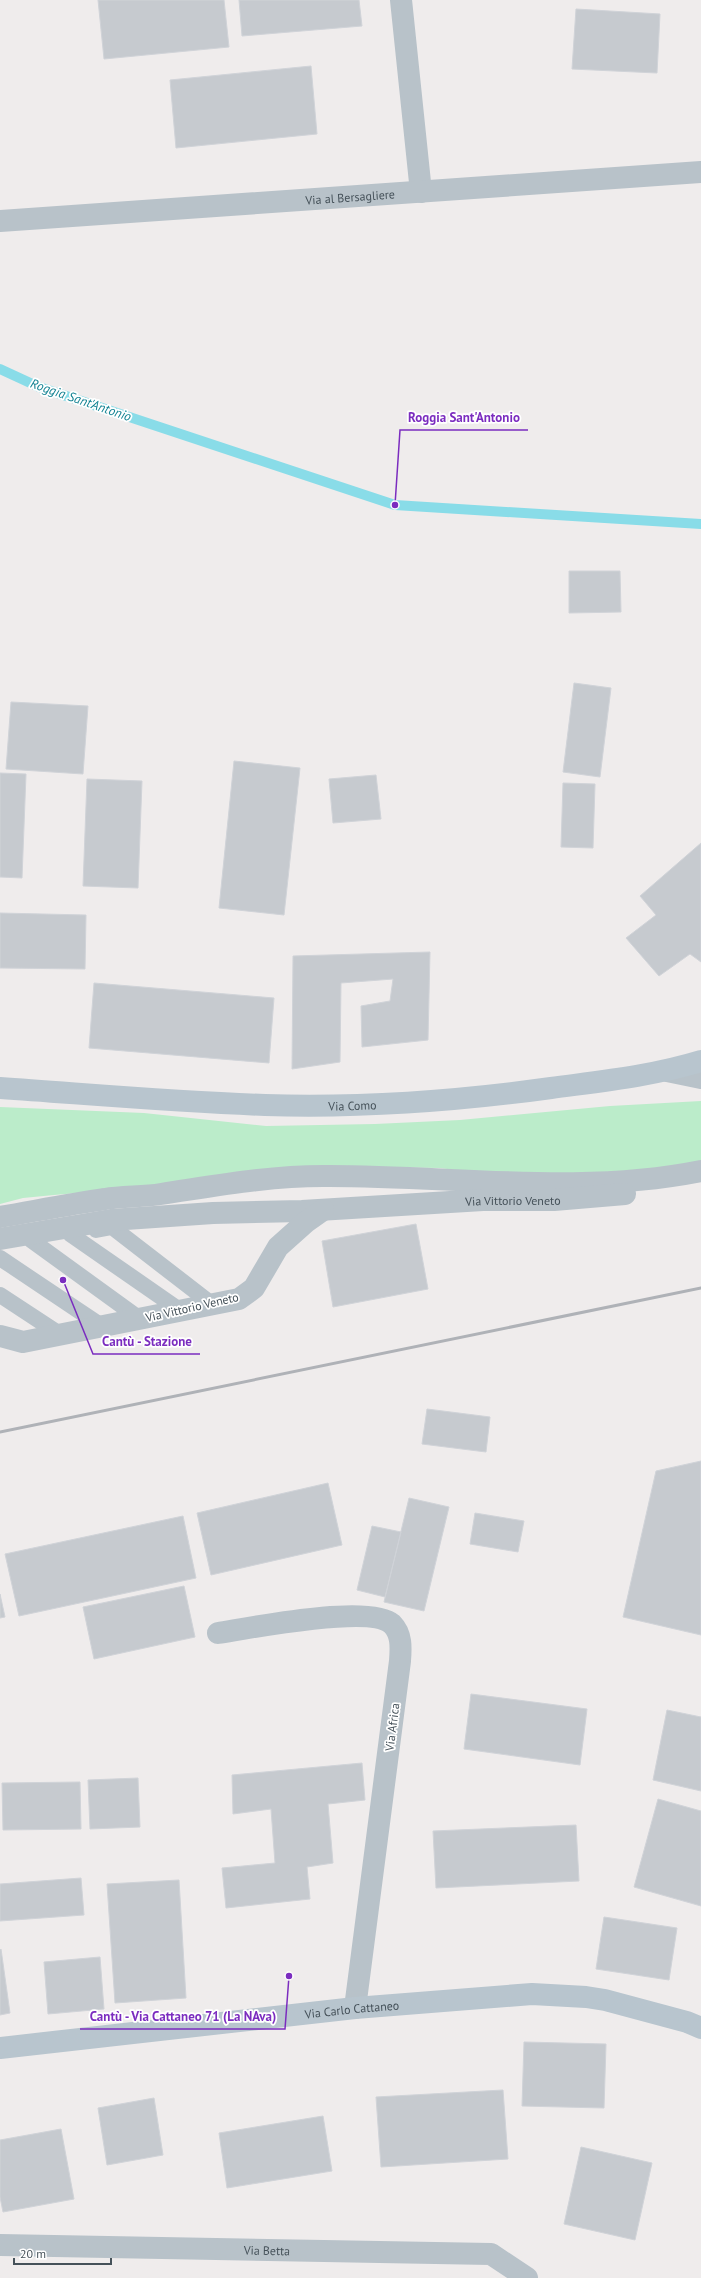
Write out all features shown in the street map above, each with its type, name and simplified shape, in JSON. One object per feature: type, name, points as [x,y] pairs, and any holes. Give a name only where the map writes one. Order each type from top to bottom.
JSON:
[{"type":"street","points":[[401,0],[422,192]]},
{"type":"street","name":"Via al Bersagliere","points":[[0,221],[701,172]]},
{"type":"street","name":"Via Como","points":[[0,1088],[266,1105],[374,1104],[452,1100],[632,1078],[668,1071],[701,1061]]},
{"type":"street","points":[[668,1071],[701,1078]]},
{"type":"street","points":[[0,1217],[105,1199],[161,1194],[208,1185],[284,1177],[323,1176],[440,1178],[483,1182],[551,1183],[646,1179],[701,1171]]},
{"type":"street","name":"Via Vittorio Veneto","points":[[0,1239],[111,1220],[213,1213],[323,1210],[482,1200],[554,1200],[652,1192],[701,1184]]},
{"type":"street","name":"Via Vittorio Veneto","points":[[0,1336],[24,1342],[239,1299],[254,1288],[278,1247],[295,1230],[323,1210]]},
{"type":"street","name":"Via Africa","points":[[218,1633],[349,1615],[380,1617],[391,1623],[398,1633],[400,1661],[355,2008]]},
{"type":"street","name":"Via Carlo Cattaneo","points":[[0,2048],[355,2008],[532,1994],[586,1997],[687,2022],[701,2028]]},
{"type":"street","name":"Via Betta","points":[[0,2245],[491,2254],[527,2278]]},
{"type":"lane","points":[[0,1245],[112,1227],[213,1305]]},
{"type":"lane","points":[[70,1234],[181,1311]]},
{"type":"lane","points":[[31,1240],[140,1319]]},
{"type":"lane","points":[[0,1258],[104,1327]]},
{"type":"lane","points":[[0,1295],[61,1335]]},
{"type":"green space","points":[[701,1101],[701,1164],[651,1173],[481,1173],[439,1168],[374,1167],[23,1198],[0,1204],[0,1107],[144,1113],[266,1126],[375,1124],[460,1120],[610,1106]]},
{"type":"building","points":[[98,0],[224,0],[229,47],[104,59]]},
{"type":"building","points":[[239,0],[359,0],[362,26],[242,36]]},
{"type":"building","points":[[576,9],[660,14],[657,73],[572,69]]},
{"type":"building","points":[[311,66],[317,134],[176,148],[170,80]]},
{"type":"building","points":[[569,571],[620,571],[621,612],[569,613]]},
{"type":"building","points":[[574,683],[611,688],[600,777],[563,772]]},
{"type":"building","points":[[11,702],[88,706],[83,774],[6,769]]},
{"type":"building","points":[[234,761],[300,768],[284,915],[219,908]]},
{"type":"building","points":[[0,773],[26,774],[22,878],[0,877]]},
{"type":"building","points":[[376,775],[381,819],[333,823],[329,779]]},
{"type":"building","points":[[87,779],[142,781],[138,888],[83,886]]},
{"type":"building","points":[[563,783],[595,784],[593,848],[561,847]]},
{"type":"building","points":[[701,843],[701,962],[690,954],[659,976],[626,938],[656,915],[640,896]]},
{"type":"building","points":[[0,913],[86,915],[85,969],[0,968]]},
{"type":"building","points":[[430,952],[428,1040],[362,1047],[361,1006],[390,1001],[393,979],[341,983],[340,1062],[292,1069],[293,956]]},
{"type":"building","points":[[94,983],[274,998],[269,1063],[89,1048]]},
{"type":"building","points":[[416,1224],[428,1289],[333,1307],[322,1241]]},
{"type":"building","points":[[427,1409],[490,1417],[486,1452],[422,1444]]},
{"type":"building","points":[[701,1461],[701,1635],[623,1617],[656,1471]]},
{"type":"building","points":[[328,1483],[342,1545],[211,1575],[197,1513]]},
{"type":"building","points":[[409,1498],[449,1507],[424,1611],[384,1602]]},
{"type":"building","points":[[475,1513],[524,1521],[518,1552],[470,1544]]},
{"type":"building","points":[[183,1516],[196,1578],[19,1616],[5,1554]]},
{"type":"building","points":[[372,1526],[401,1532],[385,1597],[357,1590]]},
{"type":"building","points":[[184,1586],[195,1637],[94,1659],[83,1607]]},
{"type":"building","points":[[0,1594],[5,1617],[0,1618]]},
{"type":"building","points":[[471,1694],[587,1709],[580,1765],[464,1749]]},
{"type":"building","points":[[667,1710],[701,1717],[701,1791],[653,1780]]},
{"type":"building","points":[[362,1763],[365,1800],[328,1804],[333,1863],[307,1867],[310,1899],[226,1908],[222,1868],[275,1863],[271,1809],[233,1814],[232,1775]]},
{"type":"building","points":[[138,1778],[140,1827],[90,1829],[88,1780]]},
{"type":"building","points":[[80,1782],[81,1829],[3,1830],[2,1783]]},
{"type":"building","points":[[658,1799],[701,1811],[701,1906],[634,1887]]},
{"type":"building","points":[[576,1825],[579,1881],[436,1888],[433,1831]]},
{"type":"building","points":[[81,1878],[84,1915],[0,1921],[0,1884]]},
{"type":"building","points":[[179,1880],[186,1998],[115,2003],[107,1884]]},
{"type":"building","points":[[604,1917],[677,1928],[669,1980],[596,1969]]},
{"type":"building","points":[[1,1949],[10,2013],[0,2015],[0,1950]]},
{"type":"building","points":[[100,1957],[104,2009],[48,2014],[44,1962]]},
{"type":"building","points":[[524,2042],[606,2044],[604,2108],[522,2106]]},
{"type":"building","points":[[503,2090],[508,2159],[381,2167],[376,2097]]},
{"type":"building","points":[[154,2098],[163,2155],[107,2165],[98,2108]]},
{"type":"building","points":[[323,2116],[332,2171],[227,2188],[219,2133]]},
{"type":"building","points":[[61,2129],[74,2199],[3,2212],[0,2197],[0,2140]]},
{"type":"building","points":[[581,2147],[652,2163],[635,2240],[564,2224]]},
{"type":"waterway","name":"Roggia Sant'Antonio","points":[[0,369],[39,387],[395,505],[701,524]]},
{"type":"railway","points":[[0,1432],[701,1288]]},
{"type":"place","name":"Roggia Sant'Antonio","points":[[395,505]]},
{"type":"place","name":"Cantù - Stazione","points":[[63,1280]]},
{"type":"place","name":"Cantù - Via Cattaneo 71 (La NAva)","points":[[289,1976]]}]
